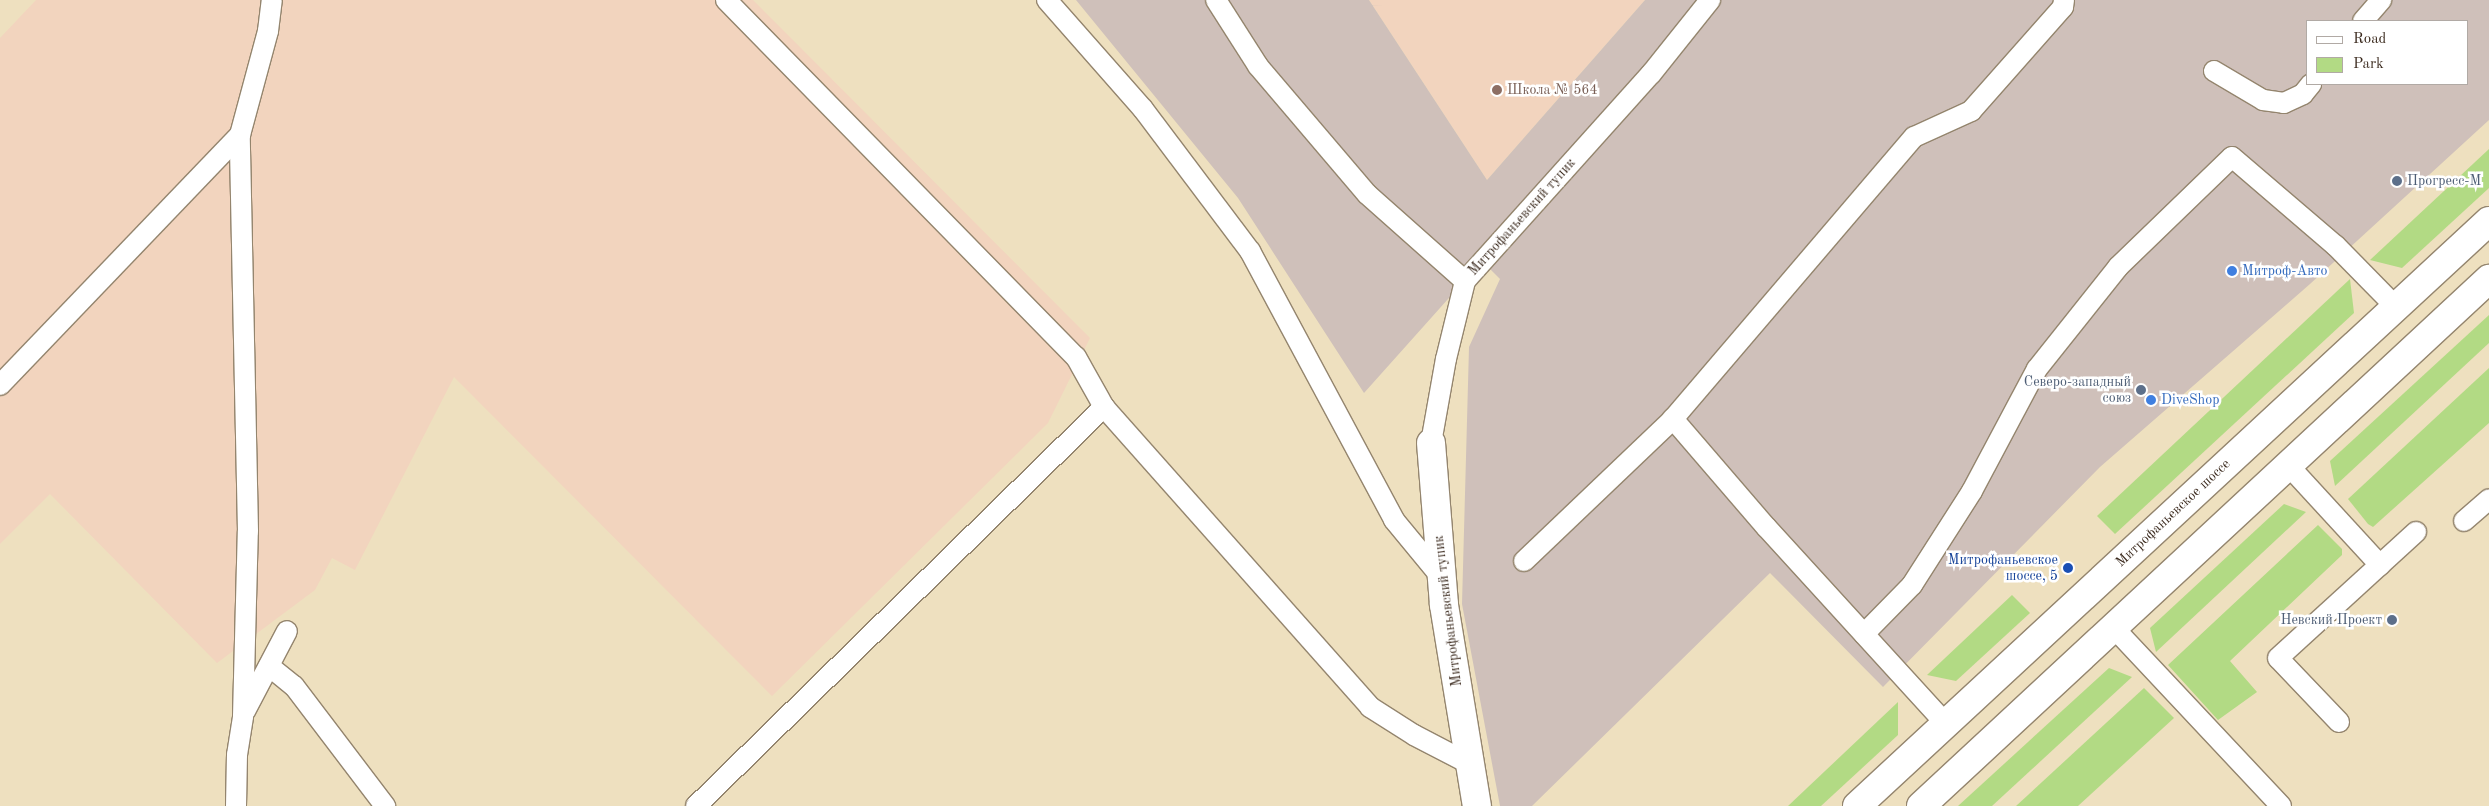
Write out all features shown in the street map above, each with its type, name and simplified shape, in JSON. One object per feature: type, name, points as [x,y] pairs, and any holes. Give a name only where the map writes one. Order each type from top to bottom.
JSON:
[{"type":"main road","name":"Митрофаньевское шоссе","points":[[1857,806],[2489,221]]},
{"type":"main road","points":[[1921,806],[2489,279]]},
{"type":"main road","name":"Митрофаньевский тупик","points":[[1431,443],[1442,578],[1468,763],[1477,806]]},
{"type":"lane","points":[[236,806],[237,755],[243,716],[248,531],[240,135],[268,31],[272,0]]},
{"type":"lane","points":[[726,0],[1076,357],[1104,407],[1370,707],[1414,735],[1468,763]]},
{"type":"lane","points":[[1047,0],[1143,109],[1250,252],[1394,520],[1442,578]]},
{"type":"lane","points":[[1216,0],[1258,66],[1367,194],[1466,281]]},
{"type":"lane","name":"Митрофаньевский тупик","points":[[1431,443],[1446,359],[1466,281],[1652,74],[1710,0]]},
{"type":"lane","points":[[1524,561],[1673,419],[1914,137],[1971,110],[2063,7],[2064,0]]},
{"type":"lane","points":[[2365,20],[2381,0]]},
{"type":"lane","points":[[2214,71],[2263,100],[2284,103],[2303,94],[2310,85]]},
{"type":"lane","points":[[0,385],[240,135]]},
{"type":"lane","points":[[1864,634],[1912,585],[1972,491],[2037,369],[2118,267],[2232,157],[2336,246],[2396,307]]},
{"type":"lane","points":[[696,806],[1104,407]]},
{"type":"lane","points":[[1673,419],[1766,527],[1946,724]]},
{"type":"lane","points":[[2288,465],[2380,565]]},
{"type":"lane","points":[[2464,521],[2489,499]]},
{"type":"lane","points":[[2339,722],[2278,658],[2416,532]]},
{"type":"lane","points":[[2114,628],[2281,806]]},
{"type":"lane","points":[[243,716],[287,631]]},
{"type":"lane","points":[[269,666],[294,686],[385,806]]},
{"type":"shaded area","points":[[36,0],[753,0],[1090,338],[1048,423],[772,696],[454,377],[355,570],[332,558],[315,590],[217,663],[50,494],[0,544],[0,38]]},
{"type":"shaded area","points":[[1076,0],[1369,0],[1487,180],[1645,0],[2489,0],[2489,120],[2310,284],[2100,467],[1883,687],[1770,573],[1532,806],[1500,806],[1462,604],[1469,347],[1500,279],[1482,261],[1364,393],[1238,198]]},
{"type":"shaded area","name":"Школа № 564","points":[[1369,0],[1645,0],[1487,180]]},
{"type":"green space","points":[[2489,149],[2489,188],[2402,268],[2370,260]]},
{"type":"green space","points":[[2350,279],[2354,313],[2115,534],[2097,516]]},
{"type":"green space","points":[[2489,315],[2489,343],[2335,486],[2330,461]]},
{"type":"green space","points":[[2489,368],[2489,423],[2373,527],[2368,524],[2348,499]]},
{"type":"green space","points":[[2284,504],[2306,512],[2156,652],[2150,628]]},
{"type":"green space","points":[[2318,525],[2342,549],[2342,555],[2230,661],[2257,692],[2218,720],[2168,665]]},
{"type":"green space","points":[[2012,595],[2030,613],[1956,681],[1927,675]]},
{"type":"green space","points":[[2109,668],[2132,677],[1992,806],[1958,806]]},
{"type":"green space","points":[[2144,688],[2174,718],[2078,806],[2016,806]]},
{"type":"green space","points":[[1898,702],[1898,735],[1821,806],[1788,806]]},
{"type":"place","name":"Школа № 564","points":[[1497,90]]},
{"type":"place","name":"Прогресс-М","points":[[2397,181]]},
{"type":"place","name":"Митроф-Авто","points":[[2232,271]]},
{"type":"place","name":"Северо-западный союз","points":[[2141,390]]},
{"type":"place","name":"DiveShop","points":[[2151,400]]},
{"type":"place","name":"Митрофаньевское шоссе, 5","points":[[2068,568]]},
{"type":"place","name":"Невский Проект","points":[[2392,620]]}]
